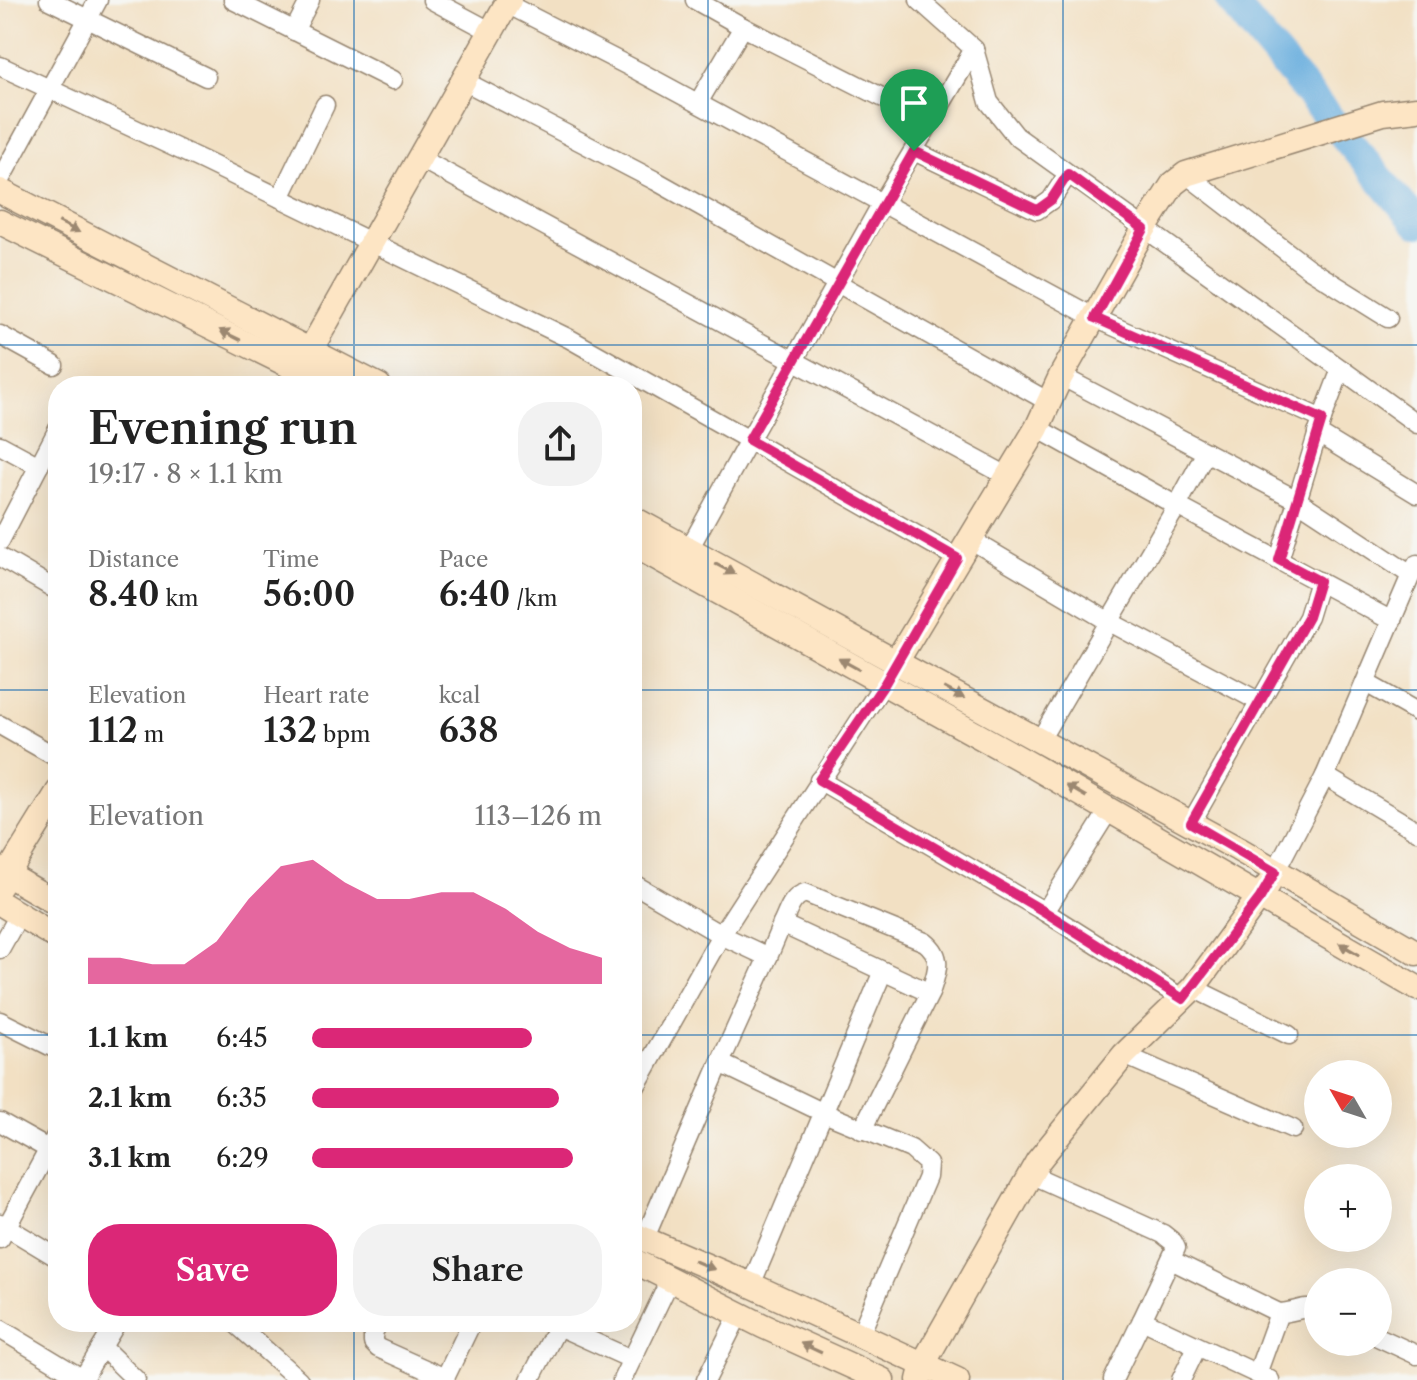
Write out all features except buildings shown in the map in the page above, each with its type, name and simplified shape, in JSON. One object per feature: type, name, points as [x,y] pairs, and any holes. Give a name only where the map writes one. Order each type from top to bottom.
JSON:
[{"type":"street","points":[[49,0],[206,77]]},
{"type":"street","points":[[0,180],[98,0]]},
{"type":"street","points":[[233,0],[393,80]]},
{"type":"street","points":[[294,31],[310,0]]},
{"type":"street","points":[[432,0],[490,31]]},
{"type":"street","points":[[695,0],[931,122]]},
{"type":"street","points":[[919,0],[974,49],[989,102],[1016,136],[1417,424]]},
{"type":"street","points":[[300,369],[508,2],[1095,318],[1320,426],[1417,494]]},
{"type":"street","points":[[698,103],[743,27]]},
{"type":"street","points":[[689,549],[882,203],[974,49]]},
{"type":"street","points":[[0,66],[372,242],[570,339],[636,376]]},
{"type":"street","points":[[464,81],[656,181],[1049,402]]},
{"type":"street","points":[[280,198],[325,105]]},
{"type":"street","points":[[642,1074],[721,935],[891,673],[963,548],[1009,477],[1037,428],[1061,376],[1173,184],[1186,174],[1383,113],[1417,109]]},
{"type":"street","points":[[914,151],[1037,210],[1051,200],[1068,174]]},
{"type":"street","points":[[421,159],[1009,477]]},
{"type":"street","points":[[1186,174],[1308,268],[1388,318]]},
{"type":"street","points":[[0,191],[300,369]]},
{"type":"street","points":[[0,222],[300,369],[333,376]]},
{"type":"street","points":[[0,335],[54,365]]},
{"type":"street","points":[[1279,560],[1341,369]]},
{"type":"street","points":[[921,1372],[1030,1174],[1124,1055],[1188,994],[1260,898],[1325,776],[1392,621],[1410,598],[1414,570],[1297,500],[1061,376]]},
{"type":"street","points":[[642,380],[749,440],[1108,621],[1258,701]]},
{"type":"street","points":[[1037,428],[1392,621]]},
{"type":"street","points":[[0,445],[39,466]]},
{"type":"street","points":[[0,541],[48,448]]},
{"type":"street","points":[[1040,740],[1206,452]]},
{"type":"street","points":[[642,523],[689,549],[1109,810],[1417,988]]},
{"type":"street","points":[[642,549],[891,673],[1040,740],[1417,953]]},
{"type":"street","points":[[0,557],[48,585]]},
{"type":"street","points":[[1191,823],[1308,617],[1319,581]]},
{"type":"street","points":[[1366,683],[1417,712]]},
{"type":"street","points":[[0,725],[48,752]]},
{"type":"street","points":[[1325,776],[1417,831]]},
{"type":"street","points":[[819,780],[1188,994],[1289,1035]]},
{"type":"street","points":[[48,807],[3,877],[48,899]]},
{"type":"street","points":[[1045,912],[1109,810]]},
{"type":"street","points":[[642,889],[721,935],[768,957]]},
{"type":"street","points":[[642,1232],[792,903],[798,895],[805,893],[925,942],[934,949],[939,966],[930,993],[862,1130]]},
{"type":"street","points":[[0,949],[10,909],[48,932]]},
{"type":"street","points":[[782,924],[930,993]]},
{"type":"street","points":[[751,1285],[883,971]]},
{"type":"street","points":[[0,1021],[48,1045]]},
{"type":"street","points":[[1124,1055],[1293,1129]]},
{"type":"street","points":[[720,1063],[824,1113],[911,1149],[928,1164],[927,1177],[860,1335]]},
{"type":"street","points":[[0,1122],[48,1149]]},
{"type":"street","points":[[48,1160],[2,1230],[48,1253]]},
{"type":"street","points":[[1030,1174],[1163,1234],[1176,1248],[1113,1380]]},
{"type":"street","points":[[642,1247],[751,1285],[860,1335],[921,1372],[957,1380]]},
{"type":"street","points":[[642,1251],[670,1280],[882,1380]]},
{"type":"street","points":[[1171,1260],[1279,1313],[1304,1307]]},
{"type":"street","points":[[622,1380],[670,1280]]},
{"type":"street","points":[[1142,1320],[1264,1377],[1279,1313]]},
{"type":"street","points":[[706,1380],[739,1314]]},
{"type":"street","points":[[0,1329],[82,1380],[111,1332]]},
{"type":"street","points":[[245,1332],[299,1380]]},
{"type":"street","points":[[374,1332],[373,1343],[378,1348],[445,1379],[467,1332]]},
{"type":"street","points":[[530,1380],[549,1332]]},
{"type":"street","points":[[570,1332],[631,1359]]},
{"type":"street","points":[[1392,1343],[1417,1355]]},
{"type":"street","points":[[102,1347],[136,1380]]},
{"type":"street","points":[[1181,1380],[1197,1347]]},
{"type":"waterway","points":[[1230,0],[1417,223]]},
{"type":"route","points":[[914,151],[1037,210],[1051,200],[1068,174],[1144,229],[1095,318],[1322,419],[1279,560],[1319,581],[1308,617],[1191,823],[1275,872],[1260,898],[1183,999],[1045,912],[819,780],[885,683],[957,558],[749,440],[914,151]]}]
